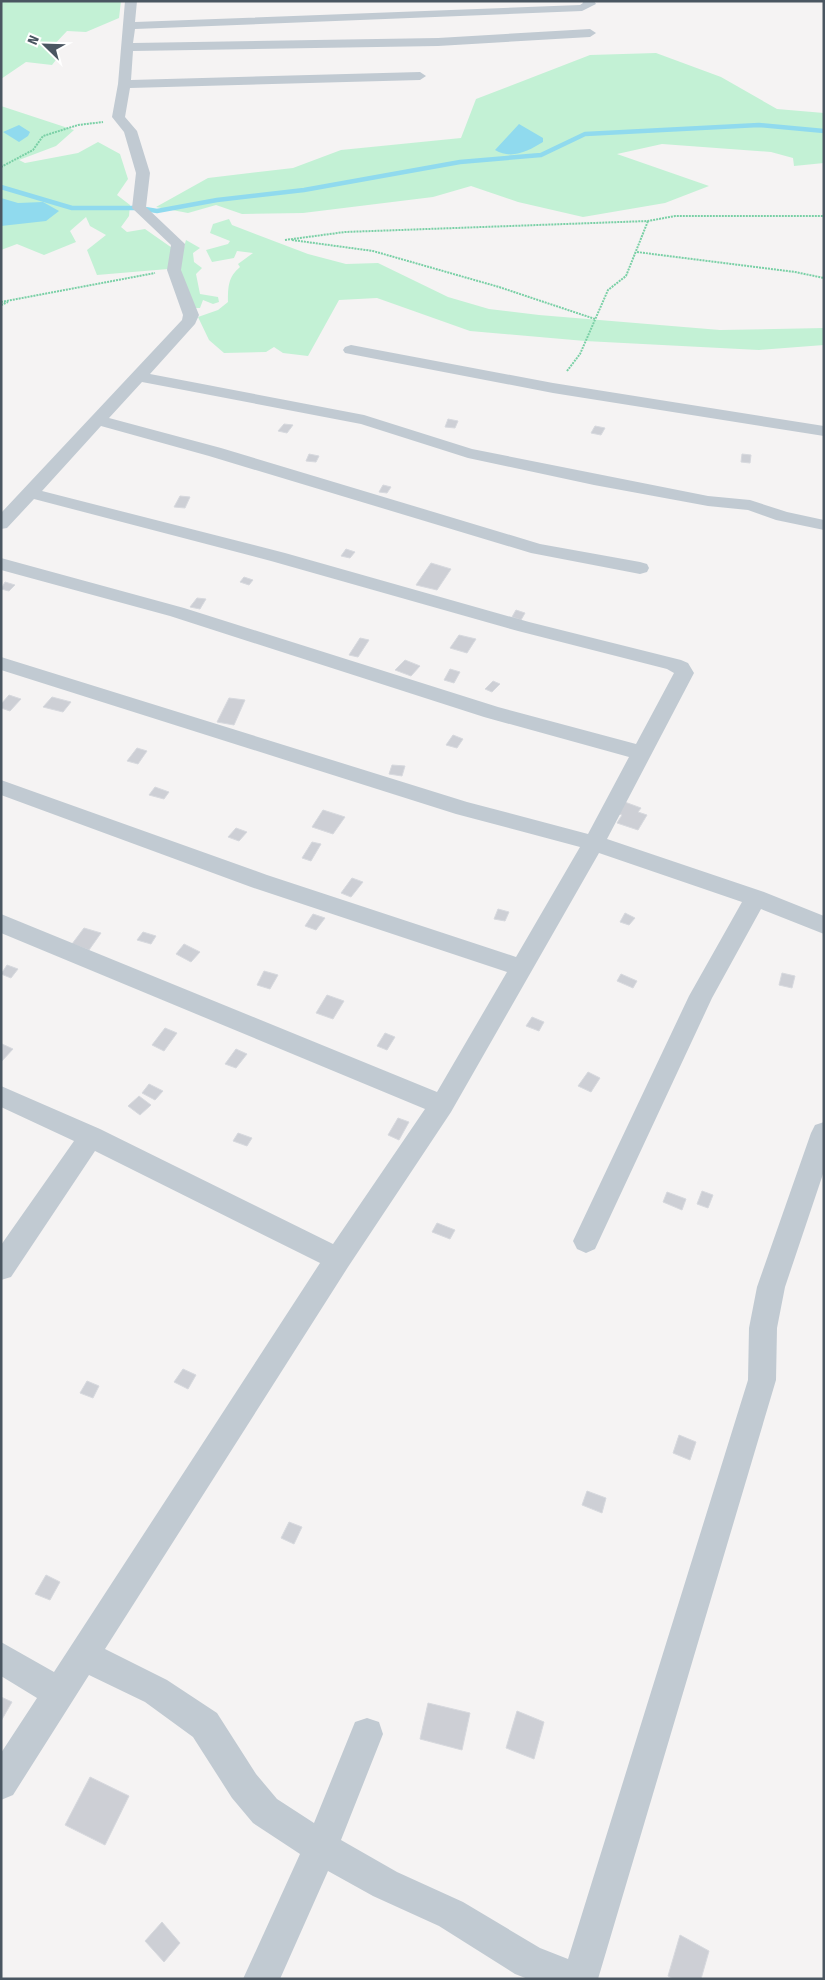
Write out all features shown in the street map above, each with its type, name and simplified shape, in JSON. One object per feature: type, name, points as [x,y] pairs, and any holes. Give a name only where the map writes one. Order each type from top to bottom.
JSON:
[{"type":"street","points":[[1,524],[137,376],[187,327],[190,321],[191,315],[174,270],[178,244],[139,208],[143,173],[130,131],[118,117],[124,84],[131,1]]},
{"type":"street","points":[[129,26],[248,23],[582,8],[590,4],[588,1]]},
{"type":"street","points":[[127,47],[438,42],[590,33]]},
{"type":"street","points":[[124,84],[235,79],[420,76]]},
{"type":"street","points":[[351,350],[553,388],[824,431]]},
{"type":"street","points":[[137,376],[364,420],[468,453],[594,480],[708,501],[750,505],[782,516],[824,524]]},
{"type":"street","points":[[97,420],[253,464],[352,496],[537,550],[640,568]]},
{"type":"street","points":[[1,1783],[338,1259],[442,1104],[594,843],[684,673],[681,668],[674,664],[525,627],[278,557],[30,493]]},
{"type":"street","points":[[1,564],[177,612],[491,712],[641,753]]},
{"type":"street","points":[[1,664],[464,809],[594,843],[756,898],[824,925]]},
{"type":"street","points":[[1,787],[269,884],[520,968]]},
{"type":"street","points":[[586,1241],[701,996],[756,898]]},
{"type":"street","points":[[1,923],[442,1104]]},
{"type":"street","points":[[1,1096],[91,1137],[338,1259]]},
{"type":"street","points":[[580,1979],[762,1380],[763,1328],[771,1287],[824,1133]]},
{"type":"street","points":[[1,1268],[91,1137]]},
{"type":"street","points":[[83,1655],[156,1691],[205,1725],[244,1786],[265,1811],[321,1848],[385,1884],[451,1914],[528,1961],[572,1979]]},
{"type":"street","points":[[1,1658],[58,1693]]},
{"type":"street","points":[[261,1979],[321,1848],[368,1734]]},
{"type":"path","points":[[1,167],[33,150],[44,136],[78,125],[95,124],[118,117]]},
{"type":"path","points":[[595,319],[499,287],[373,250],[285,240],[346,232],[648,221],[675,216],[824,216]]},
{"type":"path","points":[[553,388],[580,354],[599,306],[608,290],[626,276],[648,221]]},
{"type":"path","points":[[637,252],[795,272],[824,278]]},
{"type":"path","points":[[1,304],[13,299],[174,270]]},
{"type":"green space","points":[[1,1],[121,1],[119,18],[86,32],[67,31],[50,49],[50,54],[59,56],[52,65],[26,62],[1,79]]},
{"type":"green space","points":[[656,53],[721,77],[777,109],[824,113],[824,163],[794,166],[793,158],[771,152],[662,144],[617,154],[709,186],[665,203],[583,217],[518,202],[471,186],[433,197],[303,213],[242,214],[216,205],[188,213],[156,207],[208,178],[293,168],[341,150],[461,138],[476,99],[590,55]]},
{"type":"green space","points":[[1,106],[74,130],[56,146],[19,160],[25,163],[78,153],[98,142],[120,154],[128,179],[117,195],[130,205],[129,216],[121,227],[127,232],[145,229],[175,250],[168,269],[97,275],[87,250],[106,235],[90,226],[86,217],[70,231],[76,242],[44,255],[17,244],[1,250]]},
{"type":"green space","points":[[229,219],[232,225],[308,254],[346,264],[378,263],[448,297],[489,309],[720,330],[824,328],[824,345],[759,350],[585,341],[470,331],[377,298],[339,300],[308,356],[283,353],[274,347],[266,352],[224,353],[209,340],[198,317],[218,310],[228,302],[230,283],[233,275],[240,267],[238,264],[253,253],[237,251],[234,258],[212,262],[206,250],[228,244],[230,241],[210,233],[213,224]]},
{"type":"green space","points":[[186,240],[200,248],[193,253],[194,262],[202,268],[196,274],[200,294],[218,297],[219,302],[213,304],[203,300],[200,308],[195,308],[178,269]]},
{"type":"water","points":[[519,124],[543,138],[543,142],[526,151],[514,154],[501,153],[495,150]]},
{"type":"water","points":[[19,125],[30,132],[28,136],[19,142],[3,132]]},
{"type":"water","points":[[1,198],[18,203],[43,202],[59,211],[46,221],[1,226]]},
{"type":"building","points":[[448,419],[458,421],[455,428],[445,427]]},
{"type":"building","points":[[284,424],[293,425],[287,433],[278,431]]},
{"type":"building","points":[[595,426],[605,428],[601,435],[591,433]]},
{"type":"building","points":[[309,454],[319,456],[316,462],[306,461]]},
{"type":"building","points":[[742,454],[751,455],[750,463],[741,462]]},
{"type":"building","points":[[383,485],[391,487],[387,493],[379,492]]},
{"type":"building","points":[[180,496],[190,497],[185,508],[174,507]]},
{"type":"building","points":[[346,549],[355,552],[350,558],[341,556]]},
{"type":"building","points":[[431,563],[451,569],[437,590],[416,585]]},
{"type":"building","points":[[244,577],[253,580],[249,585],[240,582]]},
{"type":"building","points":[[5,582],[15,585],[9,591],[1,589]]},
{"type":"building","points":[[197,598],[206,599],[200,609],[190,607]]},
{"type":"building","points":[[516,610],[525,613],[521,620],[512,617]]},
{"type":"building","points":[[459,635],[476,639],[467,653],[450,648]]},
{"type":"building","points":[[360,638],[369,640],[358,657],[349,655]]},
{"type":"building","points":[[405,660],[420,666],[411,676],[395,670]]},
{"type":"building","points":[[450,669],[460,672],[454,683],[444,680]]},
{"type":"building","points":[[493,681],[500,684],[492,692],[485,689]]},
{"type":"building","points":[[9,695],[21,699],[10,711],[1,708],[1,704]]},
{"type":"building","points":[[52,697],[71,702],[63,712],[43,707]]},
{"type":"building","points":[[229,698],[245,700],[234,725],[217,722]]},
{"type":"building","points":[[453,735],[463,739],[457,748],[446,745]]},
{"type":"building","points":[[137,748],[147,751],[138,764],[127,761]]},
{"type":"building","points":[[392,765],[405,766],[402,776],[389,774]]},
{"type":"building","points":[[155,787],[169,792],[164,799],[149,795]]},
{"type":"building","points":[[622,801],[641,808],[638,812],[647,815],[638,830],[617,823],[622,815],[616,813]]},
{"type":"building","points":[[323,810],[345,817],[333,834],[312,827]]},
{"type":"building","points":[[236,828],[247,832],[239,841],[228,837]]},
{"type":"building","points":[[312,842],[321,844],[311,861],[302,858]]},
{"type":"building","points":[[352,878],[363,882],[351,897],[341,893]]},
{"type":"building","points":[[498,909],[509,912],[505,921],[494,919]]},
{"type":"building","points":[[625,913],[635,918],[629,925],[620,922]]},
{"type":"building","points":[[313,914],[325,918],[316,930],[305,926]]},
{"type":"building","points":[[84,928],[101,933],[89,950],[72,944]]},
{"type":"building","points":[[143,932],[156,936],[151,944],[137,940]]},
{"type":"building","points":[[184,944],[200,952],[191,962],[176,954]]},
{"type":"building","points":[[7,965],[18,969],[11,978],[1,974]]},
{"type":"building","points":[[264,971],[278,975],[270,989],[257,985]]},
{"type":"building","points":[[782,973],[795,976],[792,988],[779,985]]},
{"type":"building","points":[[621,974],[637,981],[633,988],[617,981]]},
{"type":"building","points":[[327,995],[344,1001],[333,1019],[316,1013]]},
{"type":"building","points":[[532,1017],[544,1022],[539,1031],[526,1026]]},
{"type":"building","points":[[165,1028],[177,1033],[164,1051],[152,1045]]},
{"type":"building","points":[[385,1033],[395,1037],[387,1050],[377,1046]]},
{"type":"building","points":[[2,1044],[13,1049],[2,1061],[1,1060]]},
{"type":"building","points":[[236,1049],[247,1054],[236,1068],[225,1064]]},
{"type":"building","points":[[588,1072],[600,1078],[591,1092],[578,1086]]},
{"type":"building","points":[[149,1084],[163,1091],[155,1100],[142,1093]]},
{"type":"building","points":[[139,1096],[151,1105],[140,1115],[128,1106]]},
{"type":"building","points":[[398,1118],[409,1122],[399,1140],[388,1135]]},
{"type":"building","points":[[238,1133],[252,1138],[247,1146],[233,1141]]},
{"type":"building","points":[[702,1191],[713,1195],[708,1208],[697,1204]]},
{"type":"building","points":[[667,1192],[686,1199],[682,1210],[663,1202]]},
{"type":"building","points":[[437,1223],[455,1230],[450,1239],[432,1232]]},
{"type":"building","points":[[183,1369],[196,1375],[188,1389],[174,1382]]},
{"type":"building","points":[[87,1381],[99,1386],[93,1398],[80,1393]]},
{"type":"building","points":[[679,1435],[696,1442],[690,1460],[673,1453]]},
{"type":"building","points":[[587,1491],[606,1498],[602,1513],[582,1505]]},
{"type":"building","points":[[289,1522],[302,1527],[294,1544],[281,1538]]},
{"type":"building","points":[[46,1575],[60,1582],[50,1600],[35,1594]]},
{"type":"building","points":[[1,1697],[12,1702],[1,1721]]},
{"type":"building","points":[[428,1703],[470,1713],[462,1750],[420,1739]]},
{"type":"building","points":[[517,1711],[544,1722],[534,1759],[506,1748]]},
{"type":"building","points":[[90,1777],[129,1796],[105,1845],[65,1825]]},
{"type":"building","points":[[162,1922],[180,1943],[164,1962],[145,1941]]},
{"type":"building","points":[[680,1935],[709,1951],[701,1979],[673,1979],[668,1976]]},
{"type":"waterway","points":[[1,187],[72,208],[139,208],[157,211],[217,200],[304,190],[460,162],[541,155],[585,134],[759,125],[824,131]]}]
